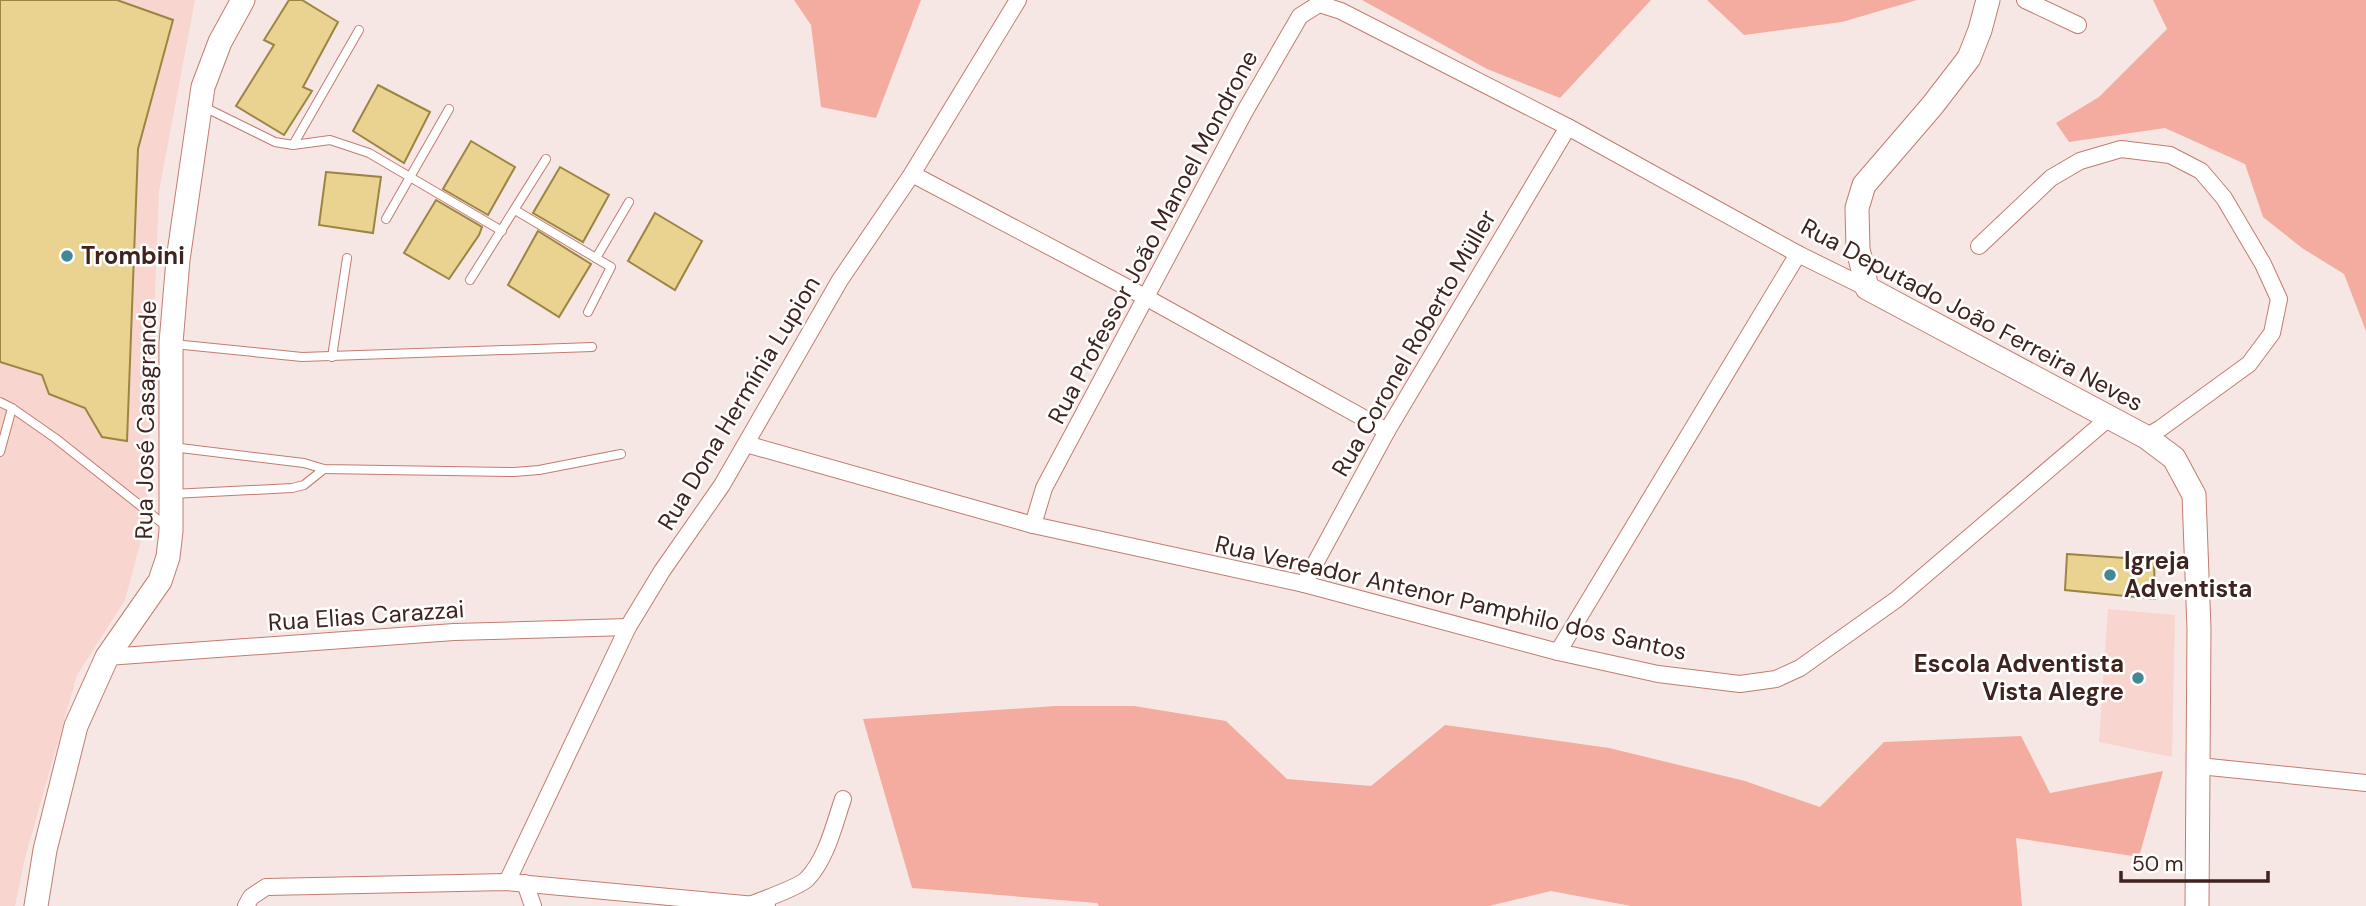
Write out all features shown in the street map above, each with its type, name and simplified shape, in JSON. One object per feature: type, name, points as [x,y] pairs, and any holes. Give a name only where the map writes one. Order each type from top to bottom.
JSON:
[{"type":"street","name":"Rua José Casagrande","points":[[36,906],[45,850],[76,726],[107,657],[160,581],[168,556],[171,531],[171,343],[178,260],[199,104],[202,87],[220,42],[243,0]]},
{"type":"street","name":"Rua Dona Hermínia Lupion","points":[[507,882],[628,627],[662,571],[722,485],[840,280],[912,174],[1018,0]]},
{"type":"street","points":[[1867,288],[1858,249],[1857,208],[1864,186],[1969,58],[1988,0]]},
{"type":"street","points":[[2025,0],[2078,25]]},
{"type":"street","name":"Rua Professor João Manoel Mondrone","points":[[1033,525],[1044,488],[1245,111],[1300,16],[1319,4],[1342,11]]},
{"type":"street","name":"Rua Deputado João Ferreira Neves","points":[[1342,11],[1567,127],[1798,254],[2110,417],[2146,437],[2174,458],[2194,495],[2197,530],[2197,906]]},
{"type":"street","name":"Rua Coronel Roberto Müller","points":[[1304,584],[1387,431],[1567,127]]},
{"type":"street","points":[[1979,246],[2051,178],[2080,161],[2121,149],[2169,155],[2201,170],[2224,198],[2263,264],[2278,299],[2272,333],[2249,364],[2146,437]]},
{"type":"street","points":[[912,174],[1147,298],[1387,431]]},
{"type":"street","points":[[1558,652],[1798,254]]},
{"type":"street","name":"Rua Vereador Antenor Pamphilo dos Santos","points":[[746,444],[1033,525],[1304,584],[1558,652],[1658,674],[1740,684],[1776,679],[1800,668],[1897,599],[2110,417]]},
{"type":"street","name":"Rua Elias Carazzai","points":[[107,657],[454,632],[628,627]]},
{"type":"street","points":[[2199,766],[2366,783]]},
{"type":"street","points":[[246,906],[251,897],[266,887],[507,882],[760,905],[806,880],[821,858],[832,834],[843,799]]},
{"type":"street","points":[[525,883],[533,906]]},
{"type":"lane","points":[[293,145],[359,30]]},
{"type":"lane","points":[[199,104],[275,142],[293,145],[330,140],[369,153],[502,231]]},
{"type":"lane","points":[[386,219],[449,109]]},
{"type":"lane","points":[[470,279],[546,159]]},
{"type":"lane","points":[[596,258],[629,202]]},
{"type":"lane","points":[[515,210],[611,267],[588,312]]},
{"type":"lane","points":[[332,358],[347,258]]},
{"type":"lane","points":[[171,343],[332,358],[490,349],[592,347]]},
{"type":"lane","points":[[0,402],[55,438],[171,531]]},
{"type":"lane","points":[[0,452],[12,408]]},
{"type":"lane","points":[[171,447],[304,463],[324,469],[514,472],[539,470],[621,454]]},
{"type":"lane","points":[[171,494],[292,488],[304,485],[324,469]]},
{"type":"shaded area","points":[[0,0],[195,0],[159,191],[146,522],[125,600],[77,675],[26,854],[15,906],[0,906]]},
{"type":"shaded area","points":[[794,0],[921,0],[876,118],[821,107],[811,25]]},
{"type":"shaded area","points":[[1362,0],[1651,0],[1560,98],[1487,69]]},
{"type":"shaded area","points":[[1707,0],[1917,0],[1842,22],[1744,35]]},
{"type":"shaded area","points":[[2153,0],[2366,0],[2366,331],[2344,274],[2302,248],[2263,217],[2245,164],[2165,128],[2069,142],[2056,123],[2099,97],[2167,29]]},
{"type":"shaded area","name":"Escola Adventista Vista Alegre","points":[[2108,609],[2175,615],[2172,757],[2099,742]]},
{"type":"shaded area","points":[[1055,706],[1134,706],[1226,721],[1287,779],[1371,786],[1445,725],[1609,748],[1745,781],[1820,807],[1884,742],[2021,736],[2050,793],[2163,771],[2139,857],[2016,838],[2022,906],[1631,906],[1551,891],[1489,906],[1099,906],[1097,903],[912,888],[863,719]]},
{"type":"building","name":"Trombini","points":[[0,0],[117,0],[173,20],[138,149],[127,441],[102,437],[85,408],[49,394],[42,375],[0,362]]},
{"type":"building","points":[[289,0],[302,0],[338,22],[303,87],[312,91],[284,135],[236,106],[274,45],[264,40]]},
{"type":"building","points":[[378,85],[430,112],[404,163],[353,131]]},
{"type":"building","points":[[471,141],[515,167],[488,215],[443,189]]},
{"type":"building","points":[[560,167],[609,195],[583,242],[533,213]]},
{"type":"building","points":[[326,172],[381,177],[373,233],[319,225]]},
{"type":"building","points":[[436,200],[482,227],[449,279],[404,253]]},
{"type":"building","points":[[655,213],[702,241],[675,290],[628,261]]},
{"type":"building","points":[[538,231],[591,264],[559,317],[508,285]]},
{"type":"building","name":"Igreja Adventista","points":[[2067,554],[2154,560],[2155,599],[2065,590]]},
{"type":"place","name":"Trombini","points":[[67,256]]},
{"type":"place","name":"Igreja Adventista","points":[[2110,575]]},
{"type":"place","name":"Escola Adventista Vista Alegre","points":[[2138,678]]}]
